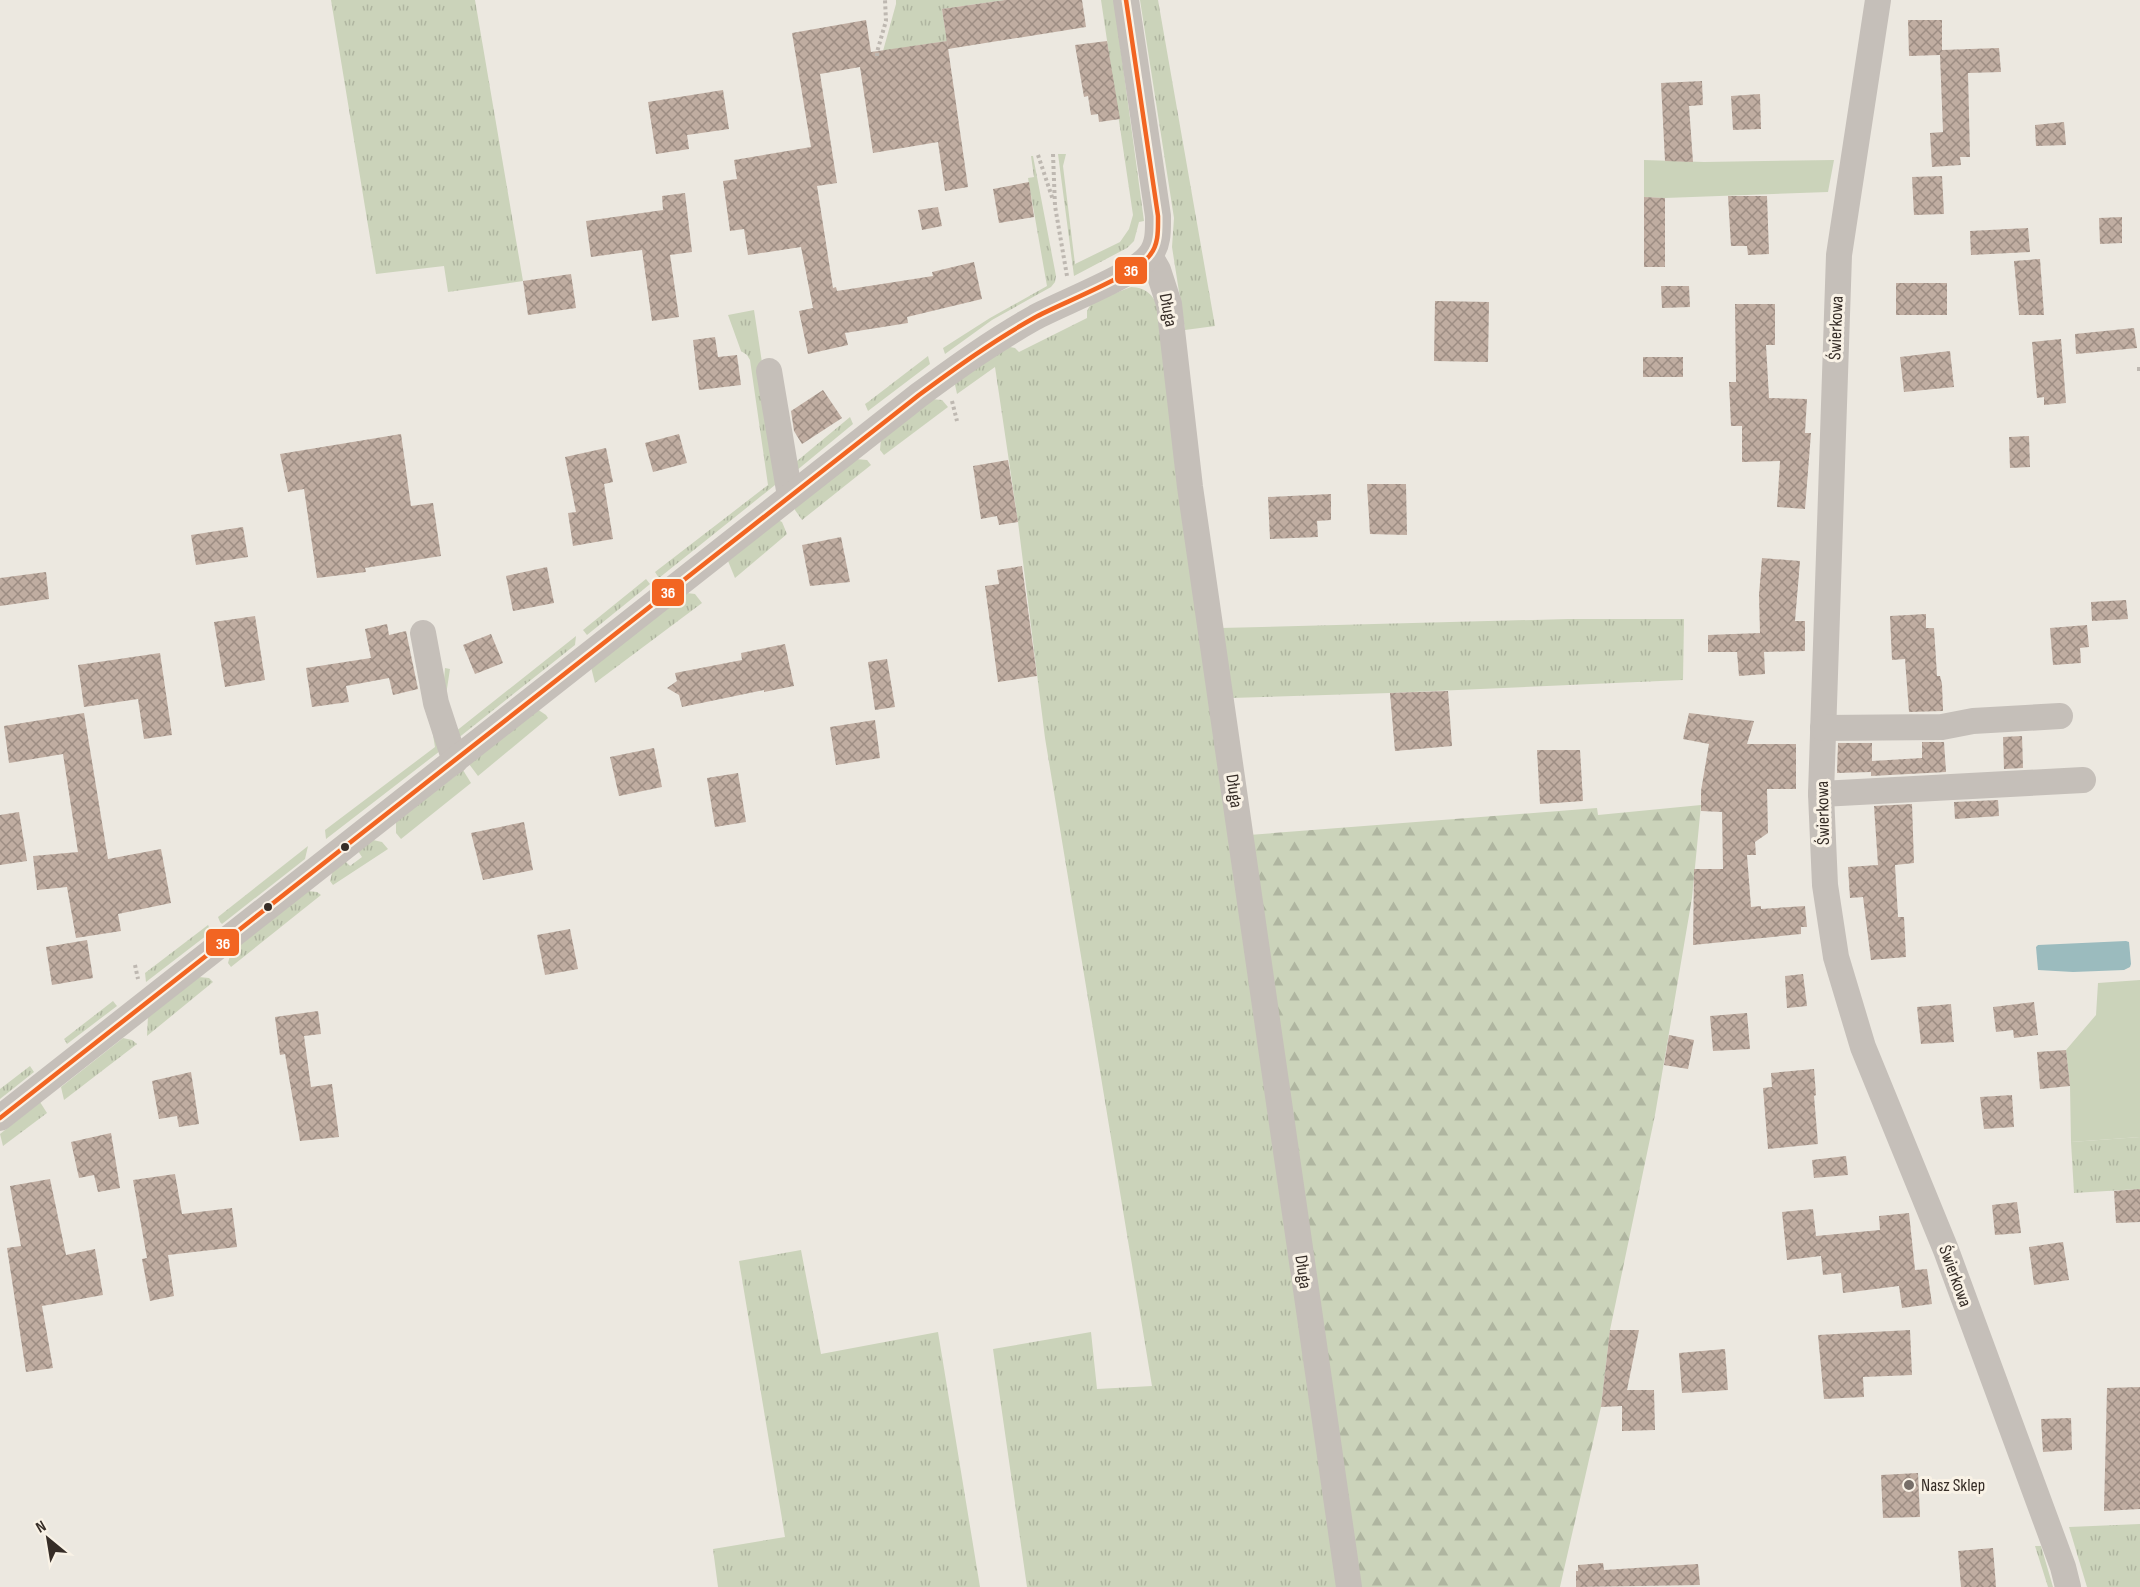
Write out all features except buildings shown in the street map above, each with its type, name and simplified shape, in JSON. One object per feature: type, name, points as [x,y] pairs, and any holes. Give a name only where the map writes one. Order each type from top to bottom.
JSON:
[{"type":"street","points":[[0,1118],[920,394],[987,345],[1128,272],[1150,256],[1156,245],[1158,216],[1126,0]]},
{"type":"street","name":"Świerkowa","points":[[1878,0],[1839,255],[1821,794],[1825,885],[1836,957],[1863,1047],[1946,1250],[2063,1567],[2068,1587]]},
{"type":"street","name":"Długa","points":[[1150,256],[1158,270],[1170,304],[1190,487],[1349,1587]]},
{"type":"street","points":[[769,371],[790,496]]},
{"type":"street","points":[[423,633],[436,703],[454,761]]},
{"type":"street","points":[[436,703],[441,667]]},
{"type":"street","points":[[1823,728],[1942,727],[1973,721],[2060,716]]},
{"type":"street","points":[[1821,794],[2083,780]]},
{"type":"path","points":[[877,56],[886,21],[885,0]]},
{"type":"path","points":[[1053,154],[1055,206]]},
{"type":"path","points":[[1038,155],[1055,206],[1072,299]]},
{"type":"green space","points":[[331,0],[475,0],[523,281],[448,292],[444,266],[376,274]]},
{"type":"green space","points":[[896,0],[1005,0],[942,9],[947,41],[883,51]]},
{"type":"green space","points":[[1101,0],[1114,0],[1144,221],[1139,222],[1134,241],[1127,248],[1074,276],[1058,154],[1066,154],[1063,166],[1075,264],[1120,242],[1129,229],[1133,215]]},
{"type":"green space","points":[[1140,0],[1158,0],[1215,326],[1185,330],[1172,247],[1174,218]]},
{"type":"green space","points":[[1031,156],[1033,156],[1056,276],[1055,282],[1051,287],[992,320],[945,354],[943,348],[1047,286],[1028,178],[1034,177]]},
{"type":"green space","points":[[1644,160],[1704,162],[1834,160],[1828,192],[1665,198],[1644,197]]},
{"type":"green space","points":[[1131,287],[1148,293],[1159,308],[1337,1587],[1027,1587],[993,1349],[1091,1332],[1097,1389],[1152,1386],[1045,738],[1018,522],[995,367],[957,394],[954,380],[1005,346],[1015,348],[1019,352],[1087,318],[1087,311],[1092,302]]},
{"type":"green space","points":[[754,310],[780,481],[659,578],[655,572],[768,485],[750,360],[741,351],[728,315]]},
{"type":"green space","points":[[928,356],[930,364],[868,411],[865,404]]},
{"type":"green space","points":[[931,399],[942,400],[948,407],[884,455],[880,450],[881,439]]},
{"type":"green space","points":[[850,417],[853,424],[796,471],[791,466]]},
{"type":"green space","points":[[856,459],[867,460],[871,465],[802,520],[795,507]]},
{"type":"green space","points":[[778,520],[782,522],[787,534],[735,578],[728,561]]},
{"type":"green space","points":[[646,579],[650,584],[587,635],[583,630]]},
{"type":"green space","points":[[687,593],[695,594],[702,603],[595,683],[591,667]]},
{"type":"green space","points":[[1568,619],[1684,619],[1683,680],[1231,698],[1220,628]]},
{"type":"green space","points":[[416,634],[440,751],[326,839],[325,830],[435,747]]},
{"type":"green space","points":[[576,636],[575,645],[457,739],[443,691],[445,668],[450,669],[446,695],[455,732]]},
{"type":"green space","points":[[537,709],[548,718],[478,776],[469,764]]},
{"type":"green space","points":[[463,770],[471,783],[401,839],[396,833],[396,821]]},
{"type":"green space","points":[[1701,805],[1692,898],[1655,1115],[1610,1330],[1601,1407],[1560,1587],[1358,1587],[1249,835],[1597,808],[1598,815]]},
{"type":"green space","points":[[373,840],[382,842],[388,849],[333,885],[330,881],[333,870],[345,861],[350,866],[362,857],[358,851]]},
{"type":"green space","points":[[308,846],[305,859],[222,924],[220,922],[218,917]]},
{"type":"green space","points":[[307,891],[321,895],[231,967],[228,963],[231,952]]},
{"type":"green space","points":[[208,925],[211,932],[146,982],[145,973]]},
{"type":"green space","points":[[199,977],[209,978],[213,982],[147,1036],[148,1016]]},
{"type":"green space","points":[[2140,980],[2140,1137],[2071,1142],[2070,1086],[2066,1050],[2096,1015],[2098,983]]},
{"type":"green space","points":[[113,1001],[117,1006],[67,1044],[64,1039]]},
{"type":"green space","points":[[123,1038],[137,1044],[64,1100],[61,1087]]},
{"type":"green space","points":[[30,1066],[34,1072],[0,1099],[0,1089]]},
{"type":"green space","points":[[40,1102],[47,1113],[3,1146],[0,1134]]},
{"type":"green space","points":[[2140,1137],[2140,1189],[2074,1193],[2071,1142]]},
{"type":"green space","points":[[801,1250],[821,1354],[938,1332],[980,1587],[718,1587],[713,1549],[785,1537],[739,1261]]},
{"type":"green space","points":[[2140,1524],[2140,1587],[2087,1587],[2069,1527]]},
{"type":"green space","points":[[2035,1546],[2041,1546],[2053,1587],[2048,1587]]},
{"type":"water","points":[[2129,942],[2131,964],[2124,970],[2073,972],[2038,970],[2036,947],[2038,945]]},
{"type":"transit line","name":"36","points":[[0,1118],[919,395],[1019,327],[1114,280],[1142,263],[1153,251],[1158,231],[1158,216],[1126,0]]},
{"type":"place","name":"Nasz Sklep","points":[[1909,1485]]}]
